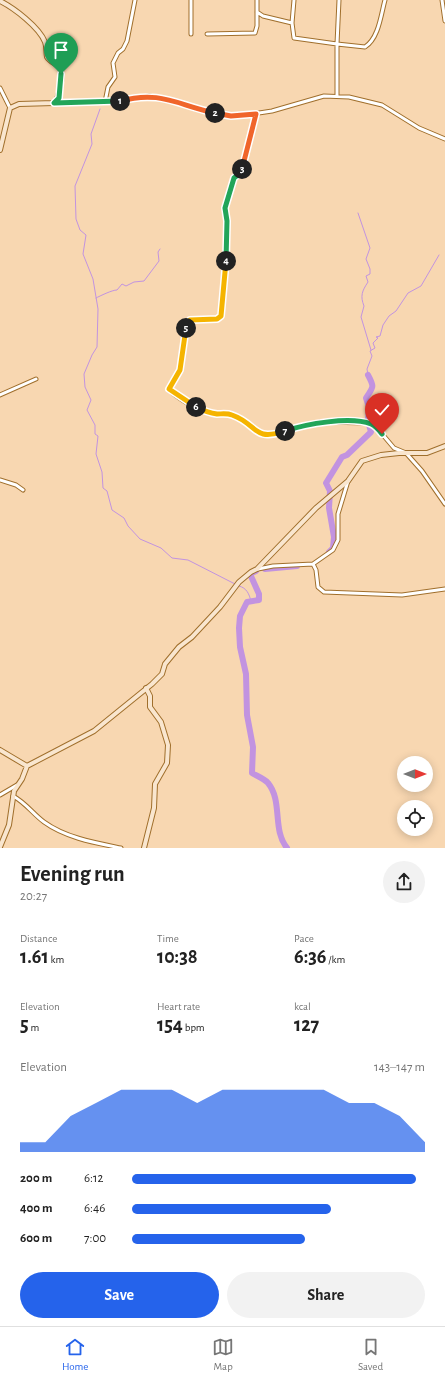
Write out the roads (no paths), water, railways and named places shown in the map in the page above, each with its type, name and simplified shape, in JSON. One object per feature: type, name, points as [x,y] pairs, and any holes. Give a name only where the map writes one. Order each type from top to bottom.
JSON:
[{"type":"street","points":[[105,102],[108,87],[115,77],[113,66],[116,55],[125,46],[127,41],[135,0]]},
{"type":"street","points":[[191,34],[192,0]]},
{"type":"street","points":[[207,34],[255,33],[258,26],[258,0]]},
{"type":"street","points":[[294,0],[292,24],[294,38],[365,46],[375,34],[385,0]]},
{"type":"street","points":[[337,96],[339,0]]},
{"type":"street","points":[[442,0],[445,21]]},
{"type":"street","points":[[1,1],[24,18],[40,34],[45,42],[48,60],[60,68],[59,98],[54,103]]},
{"type":"street","points":[[258,12],[263,16],[292,24]]},
{"type":"street","points":[[0,88],[10,108],[0,150]]},
{"type":"street","points":[[10,108],[19,104],[115,102],[149,96],[223,114],[239,116],[256,114],[315,98],[337,96],[367,100],[382,105],[419,128],[445,139]]},
{"type":"street","points":[[256,114],[241,171],[234,178],[225,208],[227,221],[227,246],[221,316],[217,319],[194,319],[187,322],[180,370],[169,387],[170,390],[199,409],[217,414],[231,415],[240,419],[261,434],[272,435],[321,422],[370,424],[377,428],[394,448],[406,453],[422,471],[445,504]]},
{"type":"street","points":[[0,395],[36,379]]},
{"type":"street","points":[[256,570],[327,498],[348,481],[359,465],[367,459],[391,454],[427,454],[445,446]]},
{"type":"street","points":[[0,480],[16,485],[23,490]]},
{"type":"street","points":[[0,795],[17,785],[22,779],[27,766],[94,731],[159,678],[165,664],[172,654],[208,620],[239,582],[251,572],[273,566],[313,564],[326,556],[336,545],[339,534],[338,514],[348,481]]},
{"type":"street","points":[[313,564],[316,570],[318,587],[324,592],[402,595],[445,589]]},
{"type":"street","points":[[144,848],[154,808],[155,784],[167,763],[168,745],[161,722],[150,707],[150,696],[146,688]]},
{"type":"street","points":[[0,750],[27,766]]},
{"type":"street","points":[[0,847],[9,825],[17,785]]},
{"type":"street","points":[[14,796],[21,800],[44,822],[54,828],[90,841],[122,848]]},
{"type":"waterway","points":[[100,109],[91,134],[92,144],[75,186],[76,219],[80,230],[86,235],[83,254],[93,279],[98,309],[97,347],[84,374],[85,387],[91,400],[87,410],[95,425],[95,434],[98,436],[96,454],[102,472],[103,488],[107,491],[112,510],[124,518],[128,526],[140,539],[161,548],[172,558],[188,560],[235,584]]},
{"type":"waterway","points":[[358,213],[370,248],[366,259],[370,269],[370,274],[366,276],[368,282],[362,294],[364,306],[361,317],[371,350]]},
{"type":"waterway","points":[[96,298],[117,290],[122,284],[126,286],[134,282],[144,281],[159,261],[158,252],[160,249]]},
{"type":"waterway","points":[[368,375],[367,369],[372,356],[370,351],[375,348],[373,343],[378,338],[376,337],[380,336],[383,325],[389,316],[396,311],[408,293],[421,286],[439,255]]},
{"type":"waterway","points":[[329,552],[333,548],[334,537],[329,508],[330,491],[326,483],[342,457],[347,455],[371,432],[368,421],[369,407],[366,398],[372,389],[372,383],[368,375]]},
{"type":"waterway","points":[[265,569],[297,566]]},
{"type":"waterway","points":[[256,571],[250,574],[259,594],[259,600],[247,602],[240,616],[239,628],[240,647],[246,674],[247,715],[253,747],[252,773],[267,782],[273,790],[277,807],[280,833],[282,841],[287,848]]},
{"type":"waterway","points":[[239,586],[246,590],[251,601]]}]
